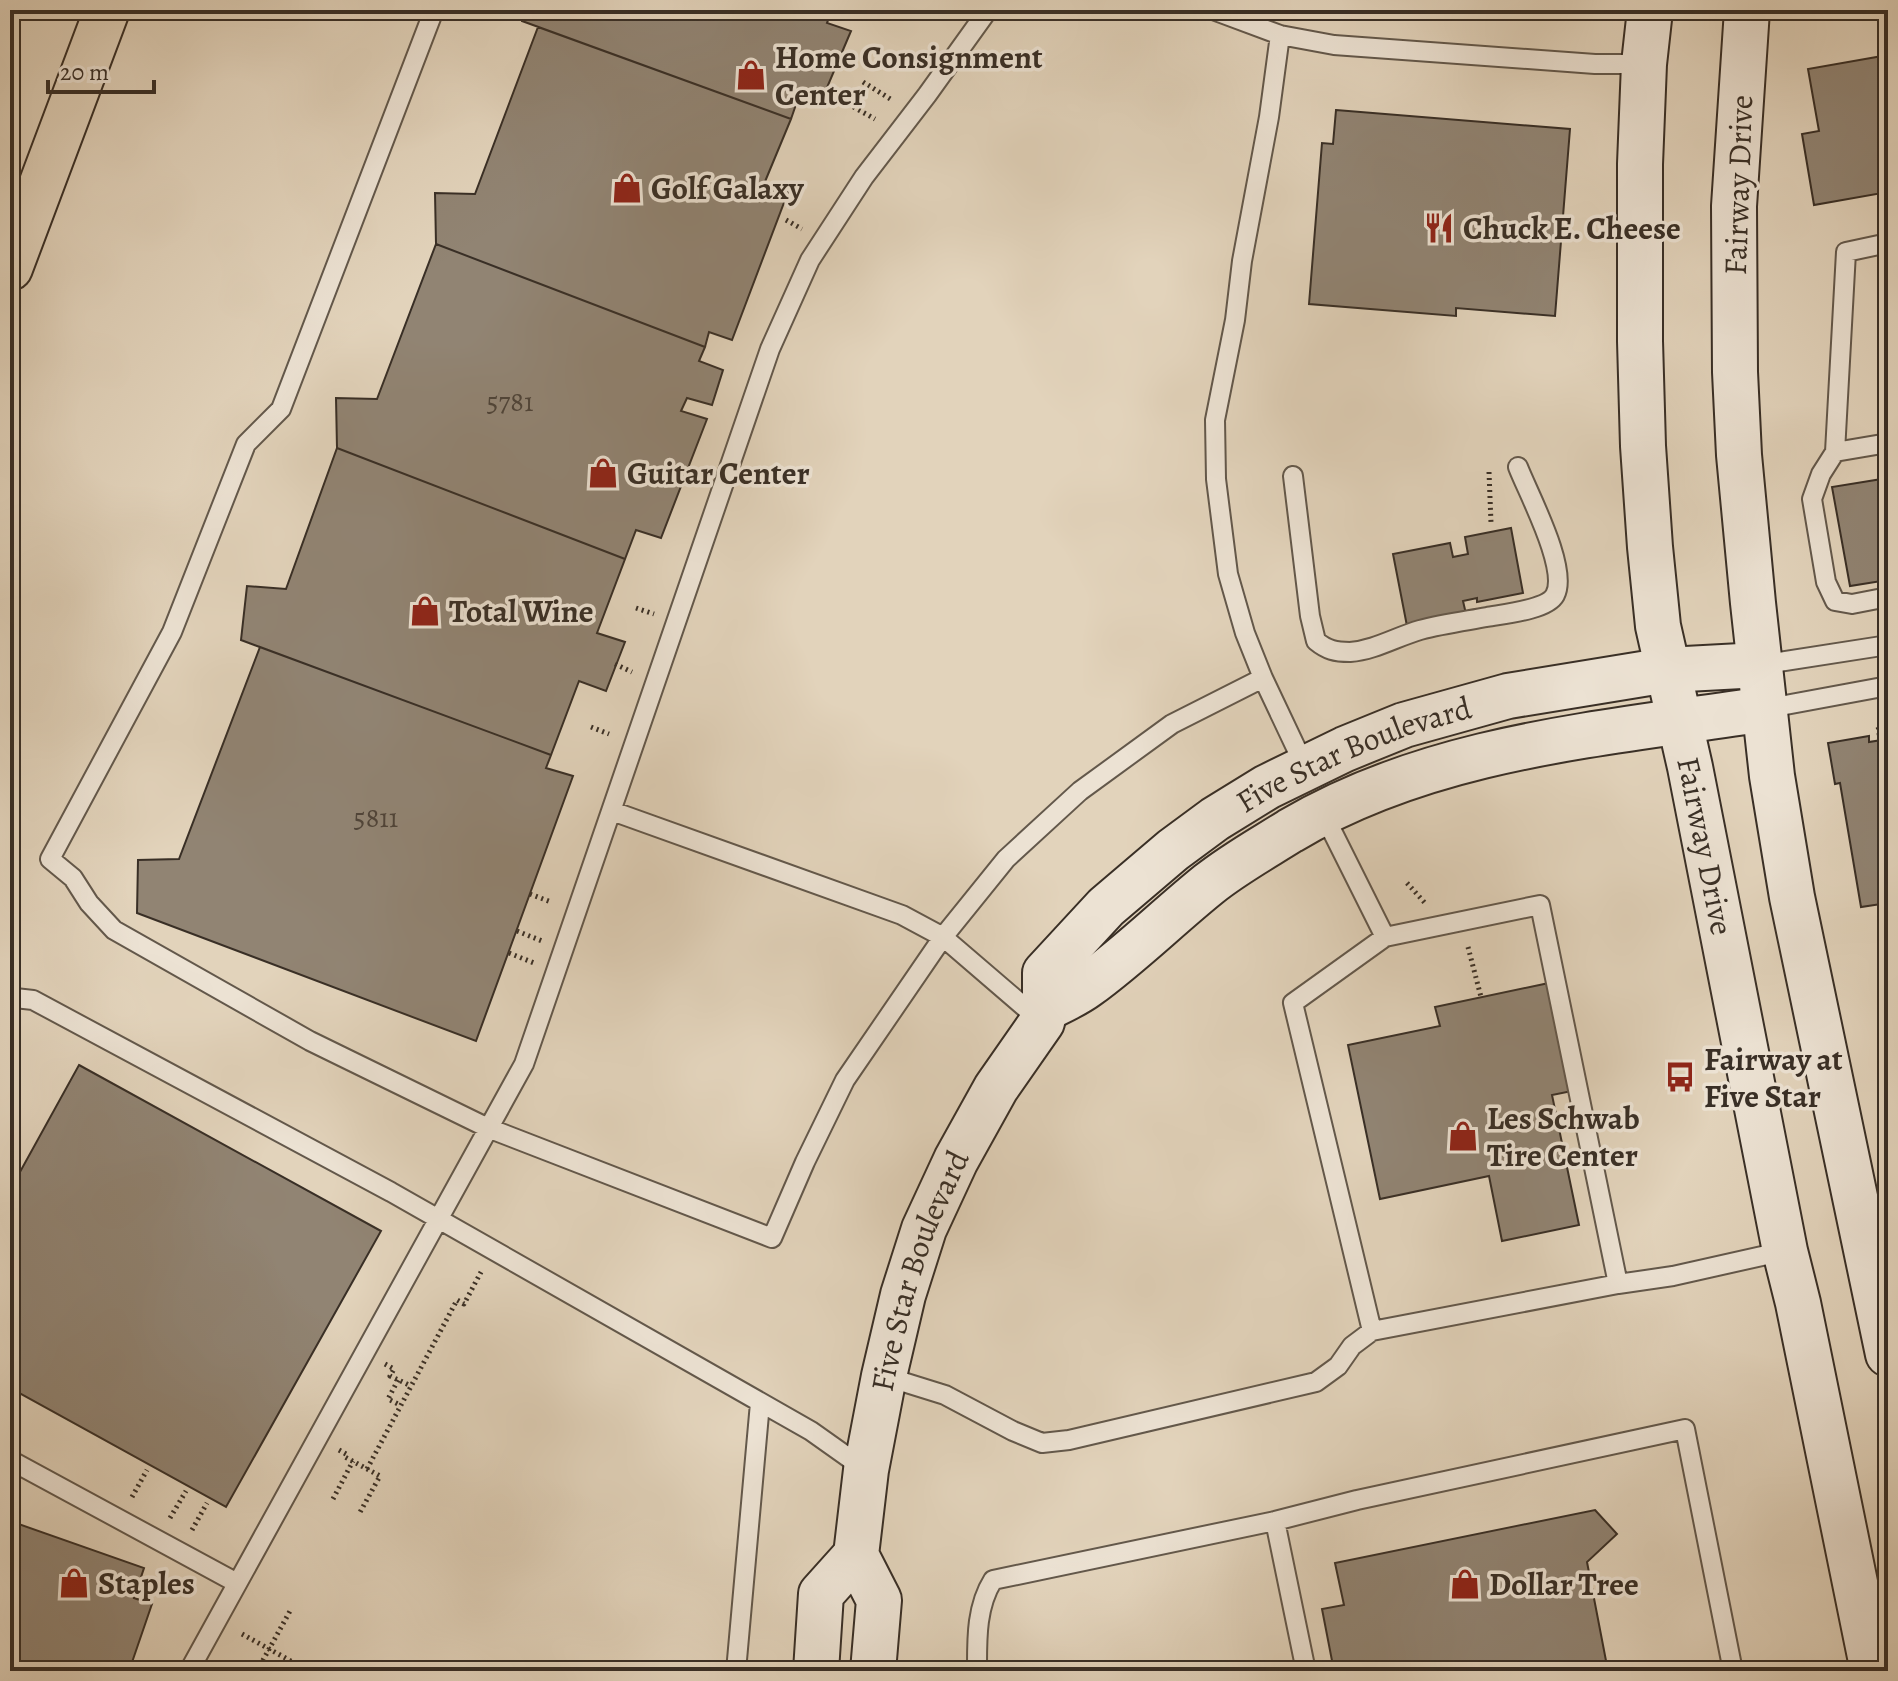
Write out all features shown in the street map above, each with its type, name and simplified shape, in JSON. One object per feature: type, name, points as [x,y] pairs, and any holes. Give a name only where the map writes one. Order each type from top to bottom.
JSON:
[{"type":"highway","points":[[10,268],[107,10]]},
{"type":"main road","name":"Fairway Drive","points":[[1650,10],[1644,64],[1640,164],[1640,341],[1643,446],[1658,626],[1690,767],[1785,1251],[1873,1671]]},
{"type":"main road","name":"Fairway Drive","points":[[1747,10],[1734,206],[1735,372],[1739,455],[1764,709],[1792,897],[1882,1291],[1888,1354]]},
{"type":"main road","name":"Five Star Boulevard","points":[[1044,1016],[1045,973],[1106,907],[1173,850],[1267,787],[1345,749],[1404,725],[1508,696],[1667,670],[1760,665]]},
{"type":"main road","name":"Five Star Boulevard","points":[[856,1555],[866,1470],[884,1376],[903,1295],[924,1229],[956,1160],[996,1088],[1044,1016],[1085,988],[1210,883],[1292,830],[1368,793],[1481,756],[1600,733],[1764,709]]},
{"type":"main road","points":[[816,1671],[821,1594],[856,1555],[879,1600],[873,1671]]},
{"type":"lane","points":[[434,10],[281,409],[246,444],[172,632],[50,859],[73,878],[89,903],[114,930],[310,1041],[488,1128],[772,1238],[845,1080],[943,937],[1006,859],[1080,791],[1172,724],[1263,678]]},
{"type":"lane","points":[[189,1671],[524,1064],[770,349],[810,260],[864,177],[988,10]]},
{"type":"lane","points":[[1213,10],[1280,35],[1334,45],[1595,64],[1644,64]]},
{"type":"lane","points":[[1280,35],[1235,320],[1215,420],[1216,479],[1228,574],[1245,633],[1306,769]]},
{"type":"lane","points":[[1888,243],[1846,252],[1835,452],[1821,474],[1812,499],[1826,582],[1835,601],[1852,604],[1888,597]]},
{"type":"lane","points":[[1835,452],[1888,443]]},
{"type":"lane","points":[[1293,476],[1310,616],[1316,641],[1329,651],[1350,652],[1374,648],[1420,630],[1548,603],[1555,595],[1558,584],[1550,540],[1518,467]]},
{"type":"lane","points":[[1760,665],[1888,645]]},
{"type":"lane","points":[[1764,709],[1888,686]]},
{"type":"lane","points":[[612,811],[902,915],[943,937],[1044,1016]]},
{"type":"lane","points":[[1323,813],[1385,937]]},
{"type":"lane","points":[[1372,1331],[1293,1003],[1385,937],[1540,905],[1618,1284]]},
{"type":"lane","points":[[10,999],[33,1000],[391,1192],[811,1431],[866,1470]]},
{"type":"lane","points":[[884,1376],[945,1395],[1042,1443],[1069,1440],[1316,1382],[1338,1366],[1352,1346],[1372,1331],[1673,1276],[1785,1251]]},
{"type":"lane","points":[[736,1671],[760,1403]]},
{"type":"lane","points":[[977,1671],[978,1624],[985,1591],[993,1580],[1275,1521],[1357,1500],[1685,1429],[1733,1671]]},
{"type":"lane","points":[[10,1460],[237,1583]]},
{"type":"lane","points":[[1275,1521],[1306,1671]]},
{"type":"path","points":[[1489,468],[1491,523]]},
{"type":"path","points":[[1880,741],[1878,725],[1888,723]]},
{"type":"path","points":[[367,1469],[457,1300],[464,1304],[493,1250]]},
{"type":"path","points":[[398,1380],[388,1399],[400,1405]]},
{"type":"path","points":[[317,1438],[380,1476],[359,1514]]},
{"type":"path","points":[[333,1499],[353,1461]]},
{"type":"path","points":[[257,1671],[290,1611]]},
{"type":"path","points":[[242,1634],[309,1671]]},
{"type":"building","name":"Home Consignment Center","points":[[523,10],[832,10],[827,23],[851,31],[823,97],[801,90],[791,119],[522,21]]},
{"type":"building","name":"Golf Galaxy","points":[[538,27],[791,119],[764,184],[788,192],[732,340],[709,332],[705,347],[436,244],[435,193],[475,194]]},
{"type":"building","points":[[1888,55],[1888,192],[1814,205],[1802,134],[1819,131],[1808,69]]},
{"type":"building","name":"Chuck E. Cheese","points":[[1336,110],[1570,129],[1555,316],[1456,308],[1456,316],[1309,304],[1322,143],[1333,144]]},
{"type":"building","points":[[436,244],[705,347],[699,361],[723,370],[712,405],[687,398],[681,411],[707,419],[661,538],[636,530],[625,559],[337,448],[336,398],[377,399]]},
{"type":"building","name":"Total Wine","points":[[337,448],[625,559],[597,633],[625,642],[606,691],[579,681],[551,755],[241,640],[247,586],[286,589]]},
{"type":"building","points":[[1888,478],[1888,580],[1850,586],[1832,487]]},
{"type":"building","points":[[1511,528],[1523,593],[1477,602],[1477,598],[1463,601],[1466,614],[1407,626],[1393,554],[1450,543],[1453,557],[1468,554],[1465,537]]},
{"type":"building","points":[[260,647],[551,755],[546,768],[573,776],[476,1041],[137,913],[138,860],[179,859]]},
{"type":"building","points":[[1869,736],[1869,742],[1888,739],[1888,903],[1861,907],[1840,783],[1835,784],[1828,743]]},
{"type":"building","name":"Les Schwab Tire Center","points":[[1549,983],[1572,1091],[1552,1095],[1579,1225],[1502,1241],[1489,1176],[1380,1199],[1348,1045],[1440,1026],[1435,1007]]},
{"type":"building","points":[[79,1065],[381,1231],[226,1507],[10,1388],[10,1190]]},
{"type":"building","name":"Dollar Tree","points":[[1595,1510],[1617,1534],[1587,1562],[1608,1671],[1334,1671],[1322,1609],[1344,1605],[1335,1563]]},
{"type":"building","name":"Staples","points":[[10,1521],[144,1568],[134,1598],[152,1604],[129,1671],[10,1671]]},
{"type":"place","name":"Home Consignment Center","points":[[751,75]]},
{"type":"place","name":"Golf Galaxy","points":[[627,188]]},
{"type":"place","name":"Chuck E. Cheese","points":[[1439,228]]},
{"type":"place","name":"Guitar Center","points":[[603,473]]},
{"type":"place","name":"Total Wine","points":[[425,611]]},
{"type":"place","name":"Fairway at Five Star","points":[[1680,1077]]},
{"type":"place","name":"Les Schwab Tire Center","points":[[1463,1136]]},
{"type":"place","name":"Staples","points":[[74,1583]]},
{"type":"place","name":"Dollar Tree","points":[[1465,1584]]}]
